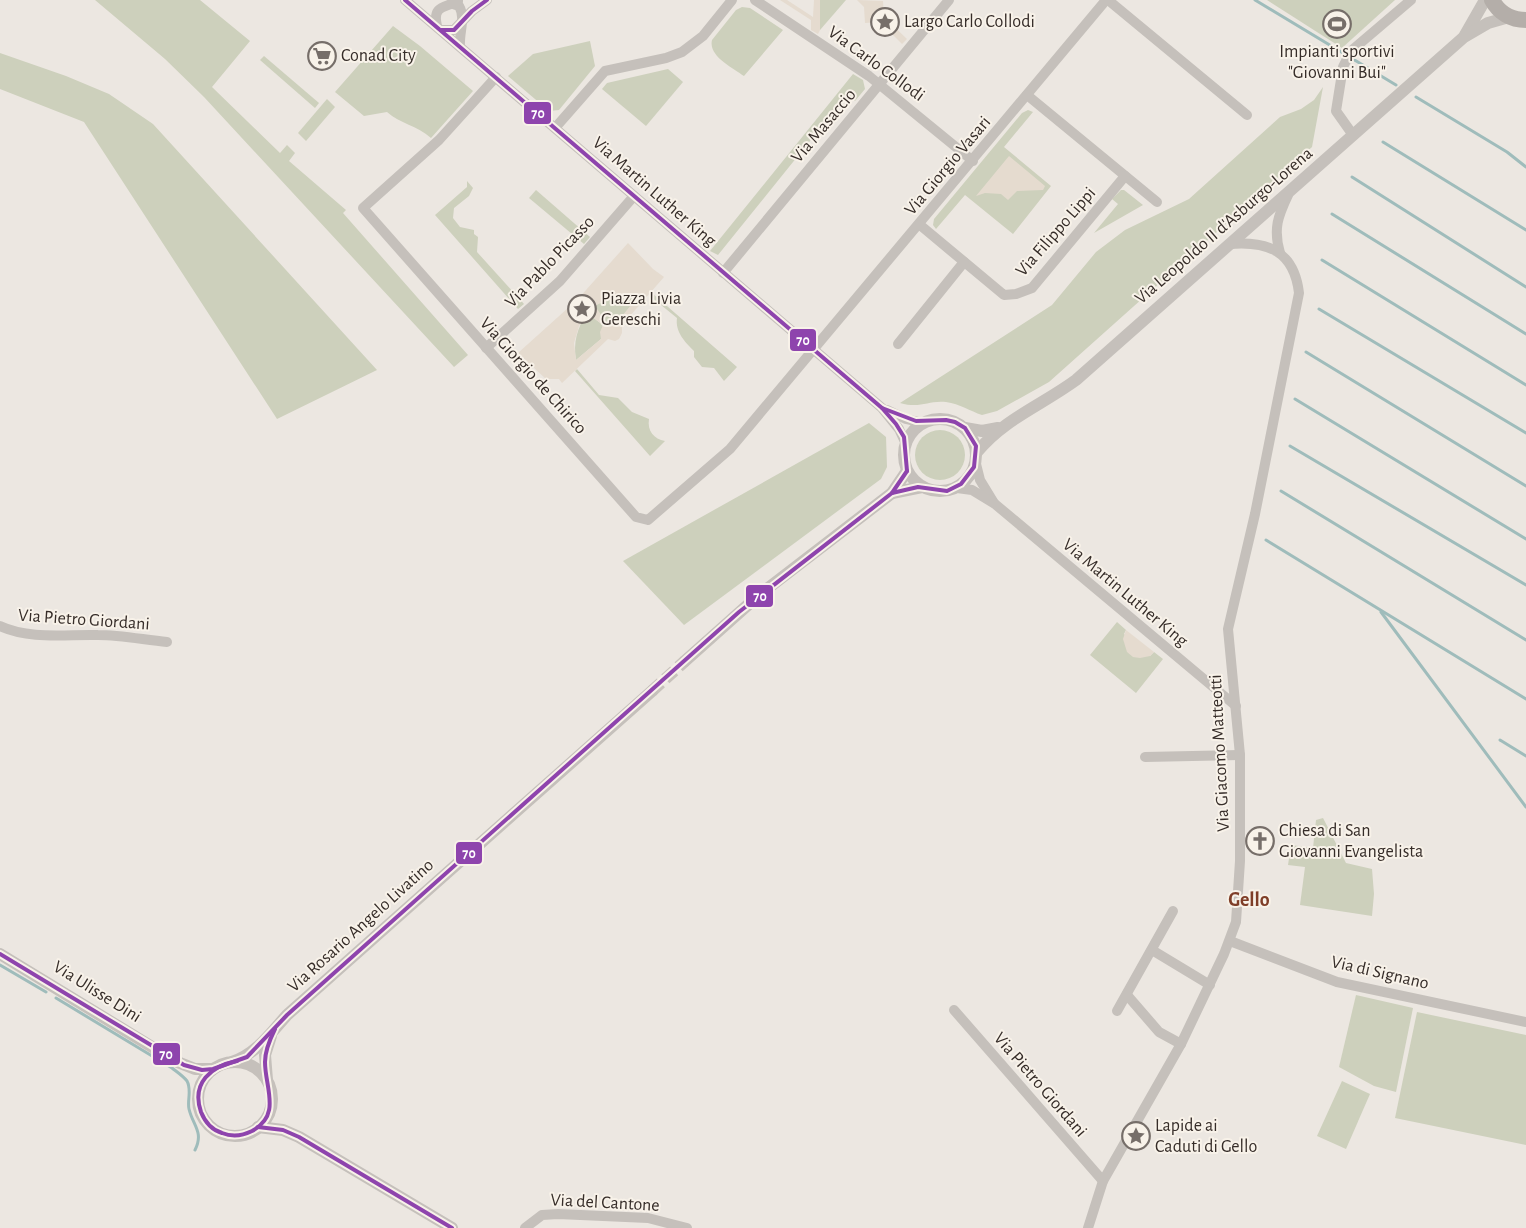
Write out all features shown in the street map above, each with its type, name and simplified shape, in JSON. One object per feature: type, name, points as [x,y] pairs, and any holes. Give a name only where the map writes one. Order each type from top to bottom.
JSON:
[{"type":"main road","points":[[1492,0],[1499,10],[1509,17],[1526,20]]},
{"type":"street","name":"Via Martin Luther King","points":[[405,0],[882,408]]},
{"type":"street","points":[[460,46],[462,23],[463,16],[456,2],[445,4],[438,10],[435,17],[439,28],[450,31],[462,23],[487,0]]},
{"type":"street","points":[[555,128],[605,71],[666,58],[682,52],[703,36],[732,0]]},
{"type":"street","name":"Via Carlo Collodi","points":[[755,0],[880,84],[973,161]]},
{"type":"street","name":"Via Masaccio","points":[[723,273],[950,0]]},
{"type":"street","name":"Via Giorgio Vasari","points":[[814,351],[1107,0],[1247,115]]},
{"type":"street","points":[[1353,135],[1336,111],[1347,58],[1411,0]]},
{"type":"street","points":[[1464,37],[1485,0]]},
{"type":"street","points":[[1464,37],[1488,23],[1509,17]]},
{"type":"street","name":"Via Leopoldo II d'Asburgo-Lorena","points":[[965,428],[982,430],[998,428],[1045,401],[1076,380],[1464,37]]},
{"type":"street","name":"Via Giorgio de Chirico","points":[[496,77],[439,140],[363,208],[636,517],[644,521],[654,518],[730,449],[814,351]]},
{"type":"street","points":[[1027,95],[1157,202]]},
{"type":"street","name":"Via Filippo Lippi","points":[[964,262],[1004,295],[1016,294],[1032,288],[1125,176]]},
{"type":"street","name":"Via Giacomo Matteotti","points":[[1088,1228],[1103,1181],[1181,1044],[1230,941],[1236,922],[1239,889],[1240,756],[1228,629],[1256,514],[1299,293],[1295,274],[1280,253],[1275,228],[1277,218],[1288,193]]},
{"type":"street","name":"Via Pablo Picasso","points":[[486,348],[560,281],[634,196]]},
{"type":"street","points":[[898,344],[964,262],[920,224]]},
{"type":"street","points":[[1230,244],[1261,243],[1280,253]]},
{"type":"street","points":[[882,408],[906,419],[923,423]]},
{"type":"street","points":[[882,408],[899,429],[906,444]]},
{"type":"street","points":[[922,487],[907,470],[904,453],[906,444],[916,428],[923,423],[934,419],[945,419],[956,422],[971,435],[980,480],[994,504]]},
{"type":"street","name":"Via Leopoldo II d'Asburgo-Lorena","points":[[976,458],[998,428]]},
{"type":"street","points":[[957,488],[969,478],[976,458]]},
{"type":"street","points":[[684,661],[759,595],[892,493],[907,470]]},
{"type":"street","points":[[892,493],[922,487],[939,492],[957,488],[972,490],[994,504]]},
{"type":"street","name":"Via Martin Luther King","points":[[994,504],[1236,706]]},
{"type":"street","name":"Via Pietro Giordani","points":[[0,626],[13,633],[79,637],[98,635],[168,642]]},
{"type":"street","name":"Via Rosario Angelo Livatino","points":[[232,1062],[246,1058],[314,992],[652,691]]},
{"type":"street","points":[[1145,757],[1240,756]]},
{"type":"street","points":[[1117,1011],[1173,911]]},
{"type":"street","name":"Via di Signano","points":[[1230,941],[1337,982],[1526,1022]]},
{"type":"street","points":[[1152,950],[1210,985]]},
{"type":"street","name":"Via Ulisse Dini","points":[[0,954],[175,1062]]},
{"type":"street","points":[[1127,995],[1159,1032],[1181,1044]]},
{"type":"street","name":"Via Pietro Giordani","points":[[954,1010],[1103,1181]]},
{"type":"street","points":[[175,1062],[191,1076],[198,1096],[199,1110],[211,1127],[221,1133],[232,1136],[244,1135],[258,1127],[266,1118],[271,1106],[265,1054],[275,1029]]},
{"type":"street","points":[[175,1062],[195,1069],[213,1069],[232,1062],[252,1066],[267,1081]]},
{"type":"street","points":[[198,1096],[201,1084],[213,1069]]},
{"type":"street","points":[[271,1106],[283,1124],[299,1137]]},
{"type":"street","points":[[258,1127],[283,1130],[299,1137],[452,1228]]},
{"type":"street","name":"Via del Cantone","points":[[525,1228],[542,1216],[558,1214],[648,1218],[688,1228]]},
{"type":"green space","points":[[95,0],[200,0],[250,41],[212,87],[280,153],[287,145],[295,153],[289,161],[346,210],[343,213],[468,355],[454,367],[204,97],[165,59]]},
{"type":"green space","points":[[820,0],[846,0],[820,30]]},
{"type":"green space","name":"Impianti sportivi \"Giovanni Bui\"","points":[[1267,0],[1395,0],[1342,48]]},
{"type":"green space","points":[[742,7],[750,8],[783,30],[744,76],[722,61],[712,46],[712,40],[736,10]]},
{"type":"green space","points":[[393,26],[420,46],[473,91],[431,138],[387,112],[364,116],[335,92]]},
{"type":"green space","points":[[590,41],[595,66],[559,110],[549,111],[508,76],[533,54]]},
{"type":"green space","points":[[0,53],[66,76],[109,94],[153,124],[377,370],[277,419],[84,122],[0,89]]},
{"type":"green space","points":[[264,56],[319,103],[315,108],[260,60]]},
{"type":"green space","points":[[668,69],[683,82],[646,126],[602,89],[607,83]]},
{"type":"green space","points":[[853,74],[863,80],[865,89],[855,101],[847,95],[718,255],[710,251]]},
{"type":"green space","points":[[1323,87],[1312,147],[1049,382],[997,411],[982,415],[946,402],[919,405],[900,403],[1052,305],[1096,252],[1125,230],[1189,199],[1280,117],[1301,109],[1314,100]]},
{"type":"green space","points":[[327,99],[335,107],[306,141],[298,133]]},
{"type":"green space","points":[[1028,110],[1033,112],[1004,147],[1051,186],[1013,234],[965,195],[936,229],[933,225],[934,219],[1022,113]]},
{"type":"green space","points":[[467,181],[473,188],[469,196],[454,208],[453,218],[460,227],[474,230],[474,234],[478,237],[477,252],[524,304],[518,309],[435,215],[467,187]]},
{"type":"green space","points":[[536,190],[590,237],[584,244],[529,198]]},
{"type":"green space","points":[[1121,190],[1124,190],[1143,205],[1094,233],[1118,204],[1112,199]]},
{"type":"green space","points":[[631,293],[640,295],[619,320],[606,322],[594,306],[611,297]]},
{"type":"green space","points":[[652,293],[737,367],[724,381],[714,368],[702,367],[694,357],[694,351],[679,332],[677,318],[650,296]]},
{"type":"green space","points":[[587,313],[603,325],[601,339],[576,360],[577,336]]},
{"type":"green space","points":[[577,369],[599,395],[618,398],[632,412],[649,419],[649,427],[652,434],[665,441],[650,456],[575,371]]},
{"type":"green space","points":[[869,423],[886,437],[887,467],[881,479],[684,625],[623,561]]},
{"type":"green space","points":[[940,430],[950,432],[958,437],[963,445],[965,455],[963,465],[958,473],[950,478],[940,480],[930,478],[922,473],[917,465],[915,455],[917,445],[922,437],[930,432]]},
{"type":"green space","points":[[1117,622],[1126,630],[1124,634],[1150,656],[1154,652],[1163,659],[1136,693],[1090,655]]},
{"type":"green space","points":[[1323,818],[1346,863],[1372,869],[1374,894],[1372,916],[1300,905],[1305,867],[1288,865],[1291,845],[1313,848],[1316,820]]},
{"type":"green space","points":[[1356,995],[1413,1008],[1396,1092],[1374,1086],[1339,1067]]},
{"type":"green space","points":[[1417,1012],[1526,1035],[1526,1145],[1395,1118]]},
{"type":"green space","points":[[1342,1081],[1370,1094],[1346,1149],[1317,1136]]},
{"type":"shaded area","points":[[780,0],[787,0],[813,17],[814,0],[820,0],[820,30],[818,34],[811,30],[811,20]]},
{"type":"shaded area","name":"Largo Carlo Collodi","points":[[857,0],[883,1],[884,17],[907,39],[902,44],[880,22],[865,23],[864,7]]},
{"type":"shaded area","points":[[1009,156],[1045,186],[1043,190],[1017,191],[1008,200],[1001,194],[985,193],[976,196]]},
{"type":"shaded area","name":"Piazza Livia Gereschi","points":[[628,243],[653,269],[664,277],[622,325],[622,333],[619,339],[615,341],[608,339],[562,383],[559,379],[546,379],[518,353],[578,299]],"holes":[[[624,293],[639,295],[619,320],[606,322],[595,306],[611,297]],[[587,313],[603,325],[600,332],[601,339],[576,360],[574,343],[579,326]]]},
{"type":"shaded area","points":[[1126,630],[1154,652],[1150,656],[1133,657],[1127,652],[1123,639]]},
{"type":"waterway","points":[[1255,0],[1396,85]]},
{"type":"waterway","points":[[1416,97],[1507,152],[1526,167]]},
{"type":"waterway","points":[[1383,142],[1526,230]]},
{"type":"waterway","points":[[1352,177],[1526,287]]},
{"type":"waterway","points":[[1332,214],[1526,334]]},
{"type":"waterway","points":[[1322,260],[1526,385]]},
{"type":"waterway","points":[[1319,309],[1526,433]]},
{"type":"waterway","points":[[1306,352],[1526,486]]},
{"type":"waterway","points":[[1295,399],[1526,539]]},
{"type":"waterway","points":[[1290,446],[1526,585]]},
{"type":"waterway","points":[[1281,491],[1526,640]]},
{"type":"waterway","points":[[1266,540],[1526,699]]},
{"type":"waterway","points":[[1381,612],[1526,807]]},
{"type":"waterway","points":[[1500,740],[1526,756]]},
{"type":"waterway","points":[[0,965],[46,992]]},
{"type":"waterway","points":[[56,998],[172,1068],[187,1081],[189,1109],[198,1134],[195,1150]]},
{"type":"tunnel","points":[[652,691],[685,661]]},
{"type":"transit line","name":"70","points":[[405,0],[882,408],[904,437],[907,471]]},
{"type":"transit line","name":"70","points":[[441,30],[454,30],[472,11],[487,0]]},
{"type":"transit line","name":"70","points":[[882,408],[916,421],[946,420],[955,422],[965,428],[976,446],[974,467],[961,484],[947,491],[918,487],[892,493]]},
{"type":"transit line","name":"70","points":[[0,954],[184,1065],[202,1070],[213,1069],[247,1057],[287,1015],[739,612],[892,493],[907,471]]},
{"type":"transit line","name":"70","points":[[237,1061],[228,1063],[212,1072],[201,1084],[199,1092],[201,1112],[207,1122],[218,1132],[233,1135],[241,1135],[252,1131],[261,1125],[267,1117],[270,1100],[265,1058],[275,1029]]},
{"type":"transit line","name":"70","points":[[258,1127],[283,1130],[299,1137],[452,1228]]},
{"type":"place","name":"Largo Carlo Collodi","points":[[885,22]]},
{"type":"place","name":"Impianti sportivi \"Giovanni Bui\"","points":[[1337,24]]},
{"type":"place","name":"Conad City","points":[[322,56]]},
{"type":"place","name":"Piazza Livia Gereschi","points":[[582,309]]},
{"type":"place","name":"Chiesa di San Giovanni Evangelista","points":[[1260,841]]},
{"type":"place","name":"Lapide ai Caduti di Gello","points":[[1136,1136]]},
{"type":"district","name":"Gello","points":[[1249,900]]}]
